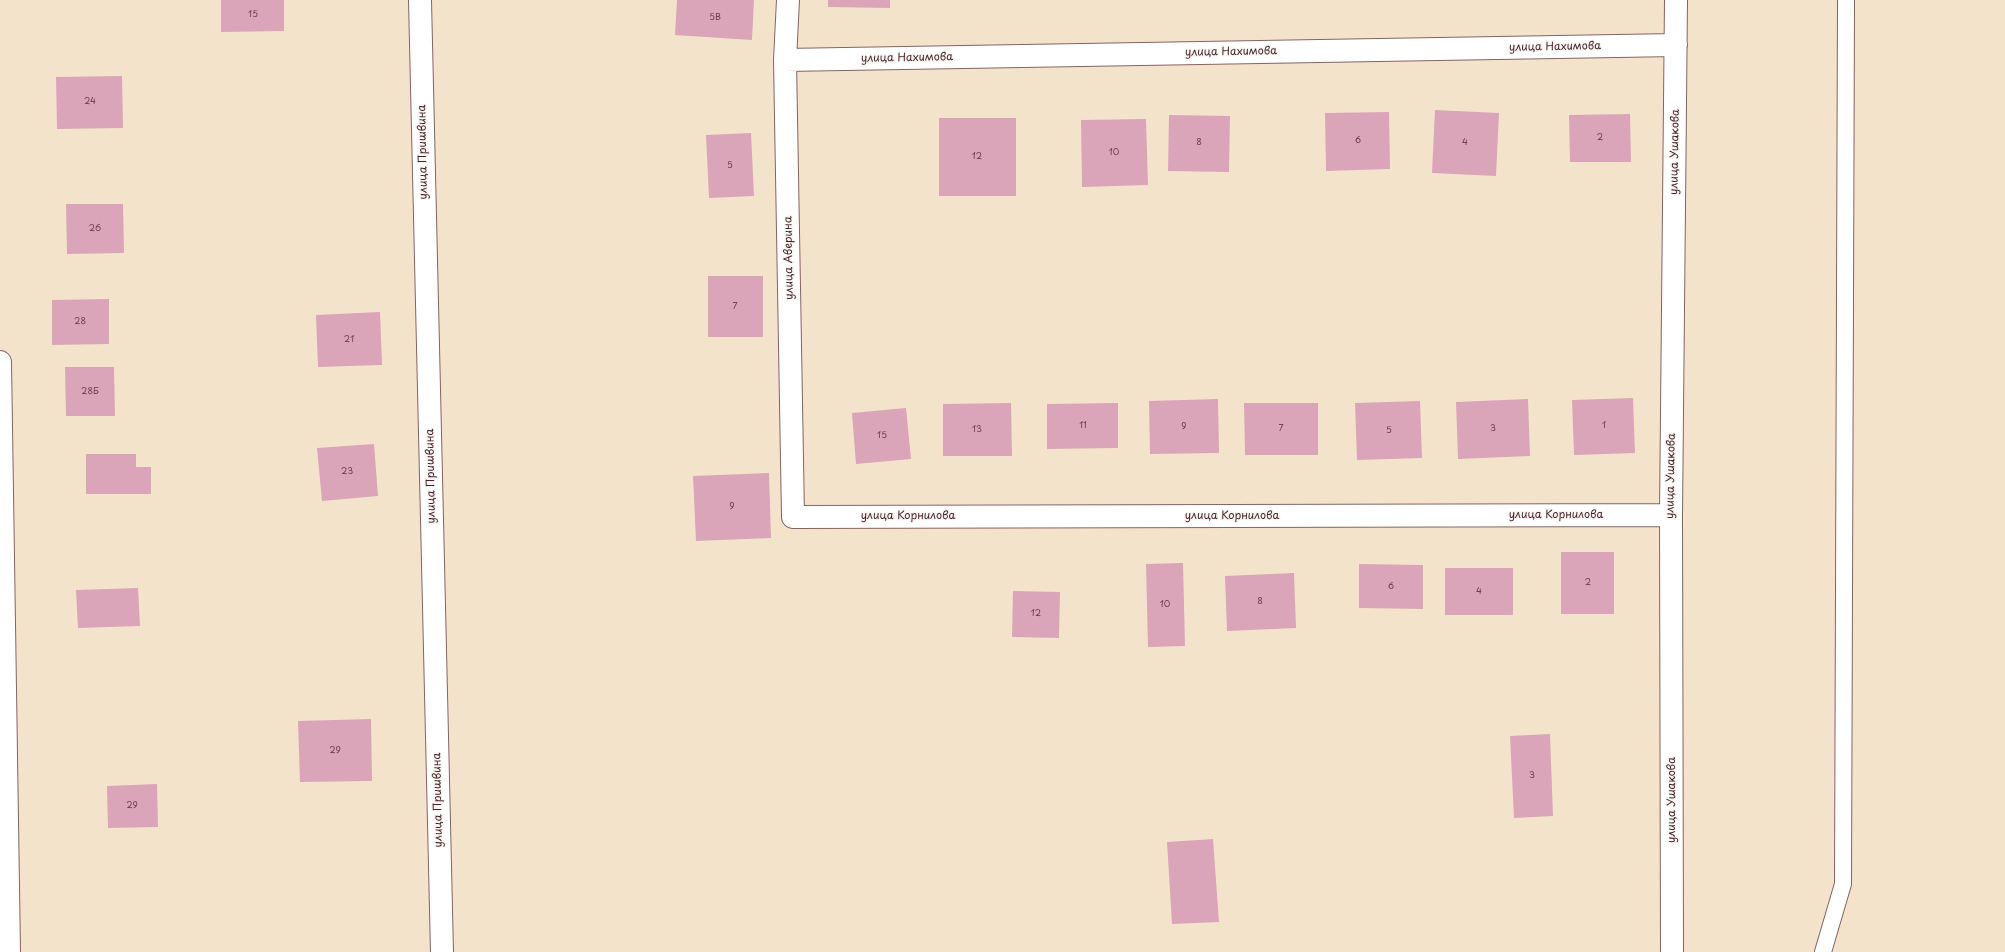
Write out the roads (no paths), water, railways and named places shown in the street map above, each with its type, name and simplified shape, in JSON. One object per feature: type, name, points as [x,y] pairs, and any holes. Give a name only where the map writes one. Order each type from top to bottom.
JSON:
[{"type":"street","name":"улица Пришвина","points":[[420,0],[442,952]]},
{"type":"street","name":"улица Аверина","points":[[788,0],[786,60],[793,517]]},
{"type":"street","name":"улица Ушакова","points":[[1672,952],[1671,515],[1676,0]]},
{"type":"street","name":"улица Нахимова","points":[[786,60],[1676,45]]},
{"type":"street","points":[[0,362],[9,952]]},
{"type":"street","name":"улица Корнилова","points":[[793,517],[1671,515]]},
{"type":"lane","points":[[1823,952],[1844,884],[1846,0]]}]
